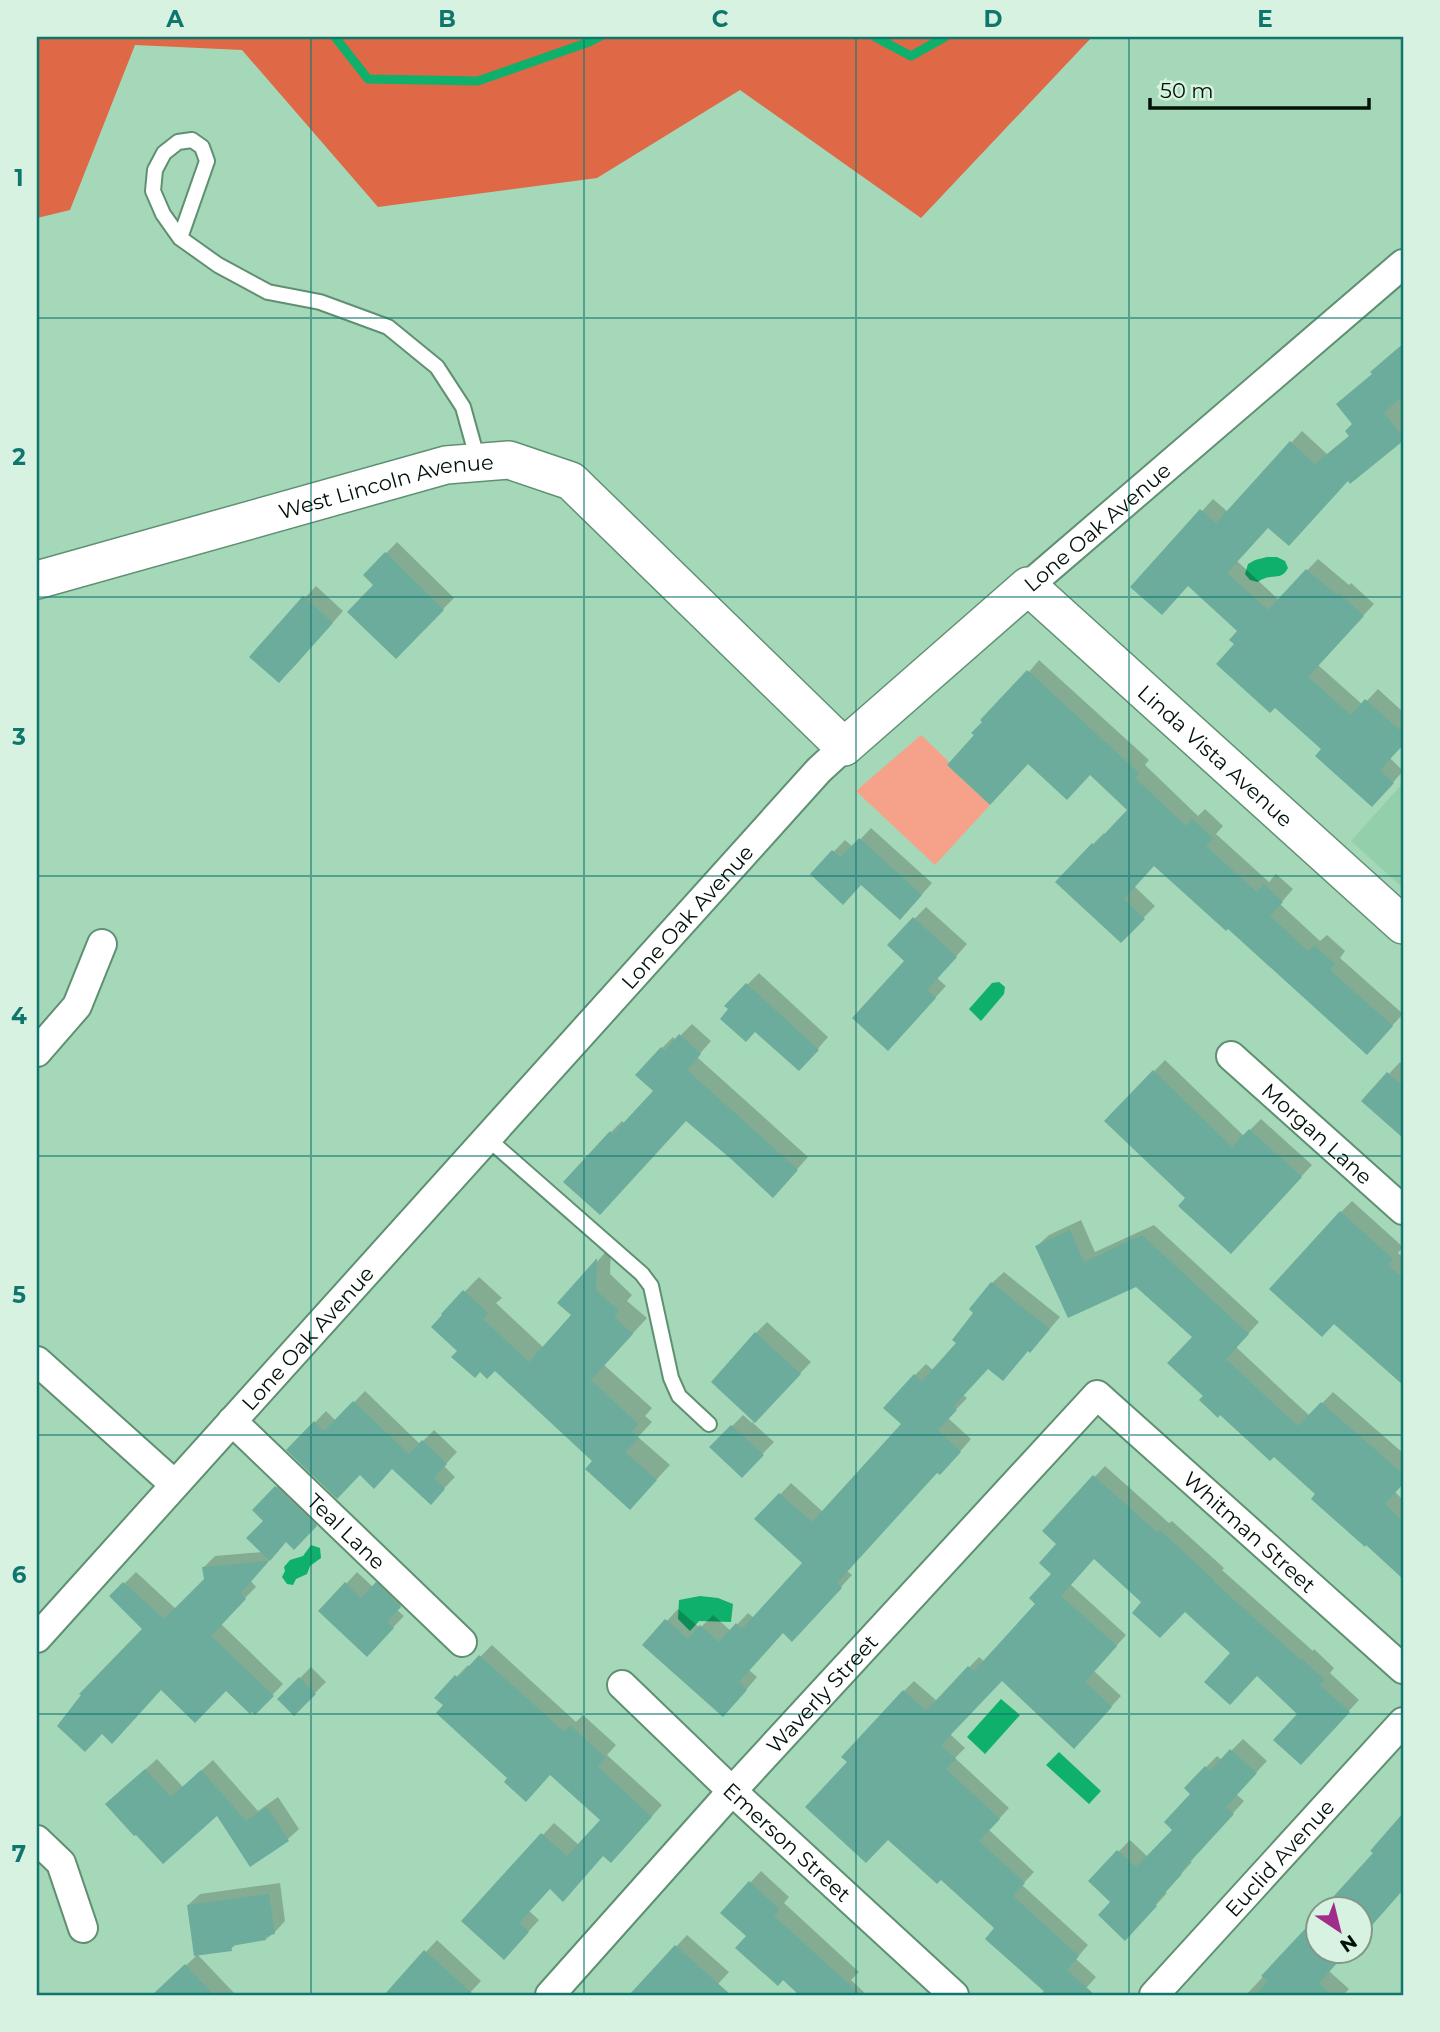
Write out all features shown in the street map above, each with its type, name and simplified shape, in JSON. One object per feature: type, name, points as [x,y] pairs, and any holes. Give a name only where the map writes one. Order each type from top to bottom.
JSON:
[{"type":"street","name":"Lone Oak Avenue","points":[[37,1638],[819,769],[1403,264]]},
{"type":"street","name":"West Lincoln Avenue","points":[[37,580],[446,465],[509,460],[571,481],[844,747]]},
{"type":"street","name":"Linda Vista Avenue","points":[[1028,586],[1403,925]]},
{"type":"street","points":[[37,1052],[77,1006],[102,944]]},
{"type":"street","name":"Morgan Lane","points":[[1231,1056],[1403,1210]]},
{"type":"street","points":[[37,1362],[174,1484]]},
{"type":"street","name":"Whitman Street","points":[[1097,1395],[1403,1669]]},
{"type":"street","name":"Waverly Street","points":[[550,1995],[732,1791],[1097,1395]]},
{"type":"street","name":"Teal Lane","points":[[232,1421],[462,1642]]},
{"type":"street","name":"Emerson Street","points":[[622,1685],[732,1791],[954,1995]]},
{"type":"street","name":"Euclid Avenue","points":[[1154,1995],[1403,1722]]},
{"type":"street","points":[[37,1840],[61,1863],[83,1928]]},
{"type":"lane","points":[[180,238],[207,161],[202,147],[192,140],[178,142],[164,153],[155,170],[153,191],[163,214],[180,238],[218,265],[268,292],[320,302],[388,327],[438,367],[463,407],[478,462]]},
{"type":"lane","points":[[487,1138],[642,1274],[651,1286],[671,1378],[679,1396],[709,1423]]},
{"type":"shaded area","points":[[37,37],[1092,37],[921,218],[740,90],[597,178],[378,207],[242,50],[135,45],[70,210],[37,218]]},
{"type":"shaded area","points":[[1267,557],[1277,557],[1285,561],[1288,568],[1279,576],[1258,582],[1250,580],[1245,574],[1248,564]]},
{"type":"shaded area","points":[[921,735],[949,762],[947,765],[990,805],[935,865],[856,791]]},
{"type":"shaded area","points":[[1403,783],[1403,888],[1351,841]]},
{"type":"shaded area","points":[[999,982],[1005,987],[1004,994],[981,1021],[969,1009],[992,983]]},
{"type":"shaded area","points":[[311,1545],[320,1548],[321,1558],[310,1566],[307,1574],[296,1579],[293,1585],[287,1584],[282,1577],[284,1567],[290,1560],[303,1556]]},
{"type":"shaded area","points":[[700,1596],[718,1598],[733,1604],[731,1622],[699,1621],[690,1631],[678,1619],[679,1600]]},
{"type":"shaded area","points":[[1001,1699],[1020,1715],[985,1754],[967,1737]]},
{"type":"shaded area","points":[[1059,1752],[1101,1791],[1089,1804],[1046,1765]]},
{"type":"building","points":[[1403,344],[1403,395],[1384,413],[1403,437],[1403,441],[1350,484],[1348,481],[1289,546],[1268,528],[1227,573],[1268,610],[1306,569],[1337,595],[1339,593],[1364,616],[1308,677],[1351,715],[1365,699],[1403,733],[1403,745],[1380,770],[1394,783],[1372,807],[1315,756],[1321,749],[1275,708],[1270,713],[1216,664],[1234,644],[1229,640],[1237,631],[1188,586],[1162,615],[1130,587],[1200,509],[1216,523],[1290,441],[1315,464],[1349,436],[1345,431],[1352,424],[1336,404]]},
{"type":"building","points":[[385,552],[444,610],[396,659],[347,612],[373,585],[363,575]]},
{"type":"building","points":[[303,596],[333,623],[279,683],[249,657]]},
{"type":"building","points":[[1027,670],[1139,773],[1135,778],[1186,826],[1192,819],[1213,838],[1206,846],[1257,892],[1264,884],[1283,902],[1270,916],[1308,951],[1314,945],[1335,964],[1330,970],[1393,1026],[1367,1055],[1154,866],[1124,899],[1145,919],[1121,943],[1055,882],[1127,810],[1090,775],[1067,800],[1028,764],[990,805],[947,765],[974,735],[971,733],[982,722],[980,720]]},
{"type":"building","points":[[859,838],[922,895],[900,920],[861,885],[843,905],[810,874],[832,850],[841,857]]},
{"type":"building","points":[[913,917],[957,957],[927,990],[936,998],[888,1051],[852,1018],[904,961],[887,945]]},
{"type":"building","points":[[746,983],[819,1050],[799,1071],[755,1032],[746,1042],[720,1019],[728,1009],[724,1006]]},
{"type":"building","points":[[679,1034],[701,1054],[687,1070],[798,1170],[773,1198],[686,1121],[600,1215],[563,1182],[610,1131],[613,1134],[653,1091],[635,1075],[661,1047],[665,1051]]},
{"type":"building","points":[[1153,1070],[1232,1147],[1249,1129],[1302,1177],[1231,1254],[1178,1206],[1185,1198],[1104,1121]]},
{"type":"building","points":[[1387,1072],[1403,1086],[1403,1138],[1361,1101]]},
{"type":"building","points":[[1340,1211],[1393,1259],[1388,1265],[1403,1278],[1403,1385],[1334,1324],[1322,1337],[1269,1289]]},
{"type":"building","points":[[1070,1230],[1084,1262],[1142,1235],[1249,1334],[1226,1359],[1275,1405],[1298,1426],[1321,1402],[1403,1474],[1403,1484],[1385,1504],[1403,1522],[1403,1579],[1311,1499],[1315,1494],[1274,1457],[1270,1461],[1220,1415],[1218,1418],[1199,1400],[1203,1396],[1167,1363],[1192,1337],[1136,1287],[1068,1318],[1035,1246]]},
{"type":"building","points":[[597,1258],[596,1290],[619,1311],[614,1317],[633,1334],[591,1380],[638,1424],[632,1432],[639,1438],[625,1452],[657,1480],[630,1510],[585,1469],[592,1461],[495,1371],[487,1379],[480,1372],[475,1378],[451,1357],[457,1351],[431,1327],[463,1290],[488,1313],[483,1319],[529,1362],[571,1315],[557,1303]]},
{"type":"building","points":[[991,1282],[1050,1329],[1003,1381],[988,1369],[953,1407],[957,1410],[938,1430],[961,1452],[940,1475],[937,1473],[837,1583],[842,1588],[792,1642],[783,1633],[739,1682],[747,1690],[723,1717],[642,1645],[665,1619],[688,1639],[700,1625],[719,1642],[736,1623],[742,1629],[802,1563],[754,1519],[779,1493],[812,1522],[901,1424],[883,1408],[914,1374],[922,1381],[956,1343],[952,1340],[973,1313],[969,1309]]},
{"type":"building","points":[[755,1332],[801,1374],[755,1423],[711,1382]]},
{"type":"building","points":[[353,1401],[409,1454],[422,1440],[447,1464],[434,1478],[445,1489],[431,1505],[392,1469],[374,1489],[360,1475],[337,1499],[286,1450],[314,1421],[324,1431]]},
{"type":"building","points":[[731,1425],[764,1455],[742,1478],[709,1447]]},
{"type":"building","points":[[1093,1475],[1158,1533],[1160,1530],[1325,1680],[1320,1685],[1350,1712],[1301,1765],[1273,1740],[1297,1714],[1257,1676],[1230,1705],[1204,1682],[1230,1653],[1185,1612],[1160,1638],[1132,1613],[1141,1602],[1094,1559],[1061,1596],[1117,1646],[1085,1682],[1112,1707],[1074,1749],[1002,1681],[941,1745],[956,1759],[946,1769],[1000,1819],[979,1841],[1025,1883],[1013,1896],[1079,1956],[1067,1970],[1095,1995],[1048,1995],[985,1939],[994,1928],[941,1880],[937,1884],[888,1840],[866,1863],[805,1807],[847,1762],[841,1757],[903,1690],[926,1711],[968,1666],[974,1671],[1035,1604],[1029,1598],[1051,1574],[1039,1563],[1056,1544],[1042,1531]]},
{"type":"building","points":[[275,1486],[317,1526],[294,1550],[286,1542],[270,1561],[246,1538],[263,1521],[252,1510]]},
{"type":"building","points":[[269,1561],[241,1593],[246,1599],[211,1636],[274,1696],[255,1715],[252,1712],[250,1714],[226,1691],[195,1723],[161,1690],[112,1744],[102,1734],[85,1752],[57,1726],[81,1695],[79,1694],[142,1629],[109,1596],[123,1582],[164,1619],[204,1579],[202,1567]]},
{"type":"building","points":[[345,1582],[361,1598],[376,1582],[401,1607],[387,1622],[394,1628],[367,1657],[318,1611]]},
{"type":"building","points":[[479,1655],[564,1732],[570,1725],[606,1758],[598,1767],[652,1817],[611,1863],[603,1856],[563,1902],[550,1889],[519,1923],[529,1932],[504,1960],[461,1921],[541,1833],[567,1856],[600,1820],[550,1775],[526,1802],[504,1782],[507,1778],[436,1713],[443,1705],[434,1698],[455,1675],[458,1678]]},
{"type":"building","points":[[299,1677],[316,1694],[294,1716],[277,1699]]},
{"type":"building","points":[[1230,1749],[1257,1773],[1226,1807],[1234,1814],[1180,1873],[1182,1874],[1155,1904],[1157,1906],[1125,1941],[1098,1915],[1110,1902],[1088,1881],[1117,1850],[1136,1867],[1172,1830],[1164,1822],[1190,1794],[1184,1788],[1205,1766],[1210,1771]]},
{"type":"building","points":[[145,1769],[171,1797],[201,1770],[246,1821],[267,1807],[289,1841],[250,1867],[217,1816],[163,1864],[105,1804]]},
{"type":"building","points":[[1403,1813],[1403,1890],[1374,1923],[1374,1896],[1334,1896],[1373,1853],[1370,1851]]},
{"type":"building","points":[[749,1881],[779,1909],[774,1916],[861,1995],[799,1995],[783,1980],[778,1986],[735,1948],[746,1936],[720,1913]]},
{"type":"building","points":[[269,1894],[275,1934],[265,1936],[266,1940],[231,1946],[232,1951],[194,1956],[187,1905]]},
{"type":"building","points":[[1304,1930],[1304,1966],[1334,1966],[1319,1983],[1332,1995],[1255,1995],[1268,1981],[1261,1976]]},
{"type":"building","points":[[675,1945],[731,1995],[629,1995]]},
{"type":"building","points":[[424,1950],[474,1995],[384,1995]]},
{"type":"building","points":[[185,1964],[214,1995],[152,1995]]},
{"type":"waterway","points":[[335,37],[368,79],[478,81],[599,37]]},
{"type":"waterway","points":[[875,37],[911,56],[945,37]]}]
